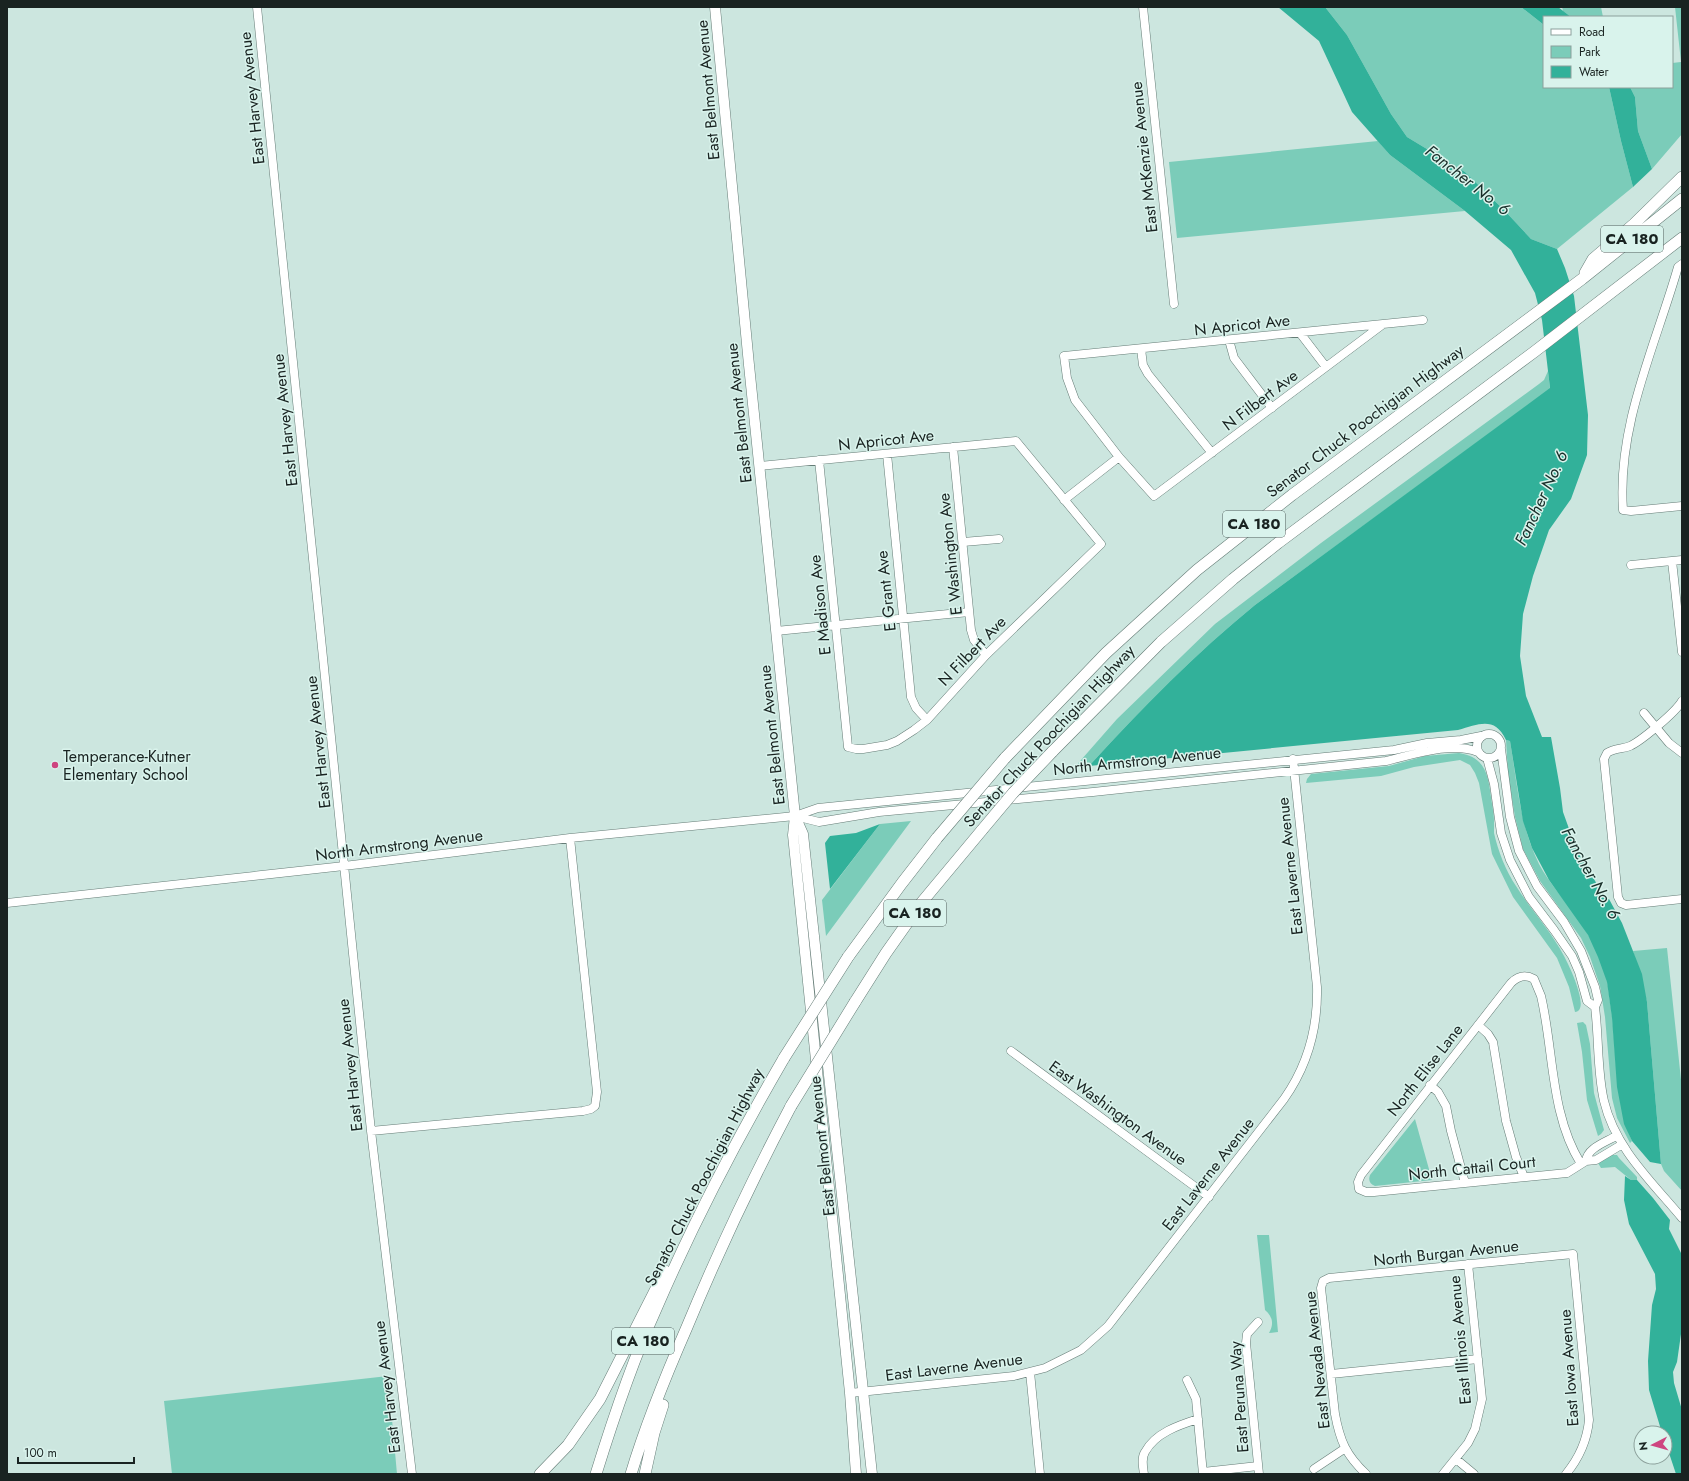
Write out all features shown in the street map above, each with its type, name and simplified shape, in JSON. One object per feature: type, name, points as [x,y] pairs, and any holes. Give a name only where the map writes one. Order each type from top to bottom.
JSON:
[{"type":"highway","points":[[1582,279],[1594,259],[1634,224],[1682,177]]},
{"type":"highway","name":"Senator Chuck Poochigian Highway","points":[[596,1474],[630,1375],[655,1309],[739,1137],[784,1058],[848,957],[902,883],[937,838],[1004,758],[1106,653],[1197,570],[1286,500],[1582,279],[1682,199]]},
{"type":"highway","name":"Senator Chuck Poochigian Highway","points":[[631,1474],[654,1407],[694,1311],[738,1210],[791,1106],[886,953],[922,902],[982,830],[1052,752],[1161,642],[1234,579],[1353,486],[1534,352],[1682,238]]},
{"type":"highway","points":[[540,1474],[568,1445],[600,1399],[674,1253],[701,1213]]},
{"type":"highway","points":[[645,1474],[654,1433],[694,1311]]},
{"type":"main road","name":"East Belmont Avenue","points":[[715,7],[759,466],[795,816],[793,835],[850,1393],[856,1474]]},
{"type":"main road","name":"East Belmont Avenue","points":[[795,816],[803,834],[872,1474]]},
{"type":"street","name":"East Harvey Avenue","points":[[257,7],[371,1132],[412,1474]]},
{"type":"street","name":"East McKenzie Avenue","points":[[1143,7],[1174,304]]},
{"type":"street","points":[[1682,264],[1678,267],[1664,316],[1655,336],[1642,377],[1623,462],[1622,492],[1623,510],[1631,511],[1682,506]]},
{"type":"street","name":"N Apricot Ave","points":[[1119,457],[1075,400],[1067,378],[1064,356],[1423,320]]},
{"type":"street","name":"N Filbert Ave","points":[[1119,457],[1154,496],[1382,325]]},
{"type":"street","points":[[1300,333],[1326,367]]},
{"type":"street","points":[[1229,340],[1234,358],[1272,408]]},
{"type":"street","points":[[1141,348],[1143,365],[1148,374],[1212,453]]},
{"type":"street","name":"N Apricot Ave","points":[[759,466],[1016,441],[1064,500]]},
{"type":"street","name":"E Washington Ave","points":[[953,447],[974,640],[986,655]]},
{"type":"street","name":"E Grant Ave","points":[[887,454],[902,619],[911,697],[916,708],[926,720]]},
{"type":"street","points":[[1064,500],[1119,457]]},
{"type":"street","name":"E Madison Ave","points":[[819,460],[848,747]]},
{"type":"street","name":"N Filbert Ave","points":[[848,747],[863,749],[887,745],[897,741],[914,730],[926,720],[986,655],[1101,544],[1064,500]]},
{"type":"street","points":[[963,542],[999,538]]},
{"type":"street","points":[[1631,565],[1682,560]]},
{"type":"street","points":[[1672,561],[1682,652]]},
{"type":"street","points":[[776,631],[970,612]]},
{"type":"street","points":[[1682,702],[1671,714],[1640,740],[1629,746],[1612,750],[1607,753],[1604,759],[1618,897],[1621,903],[1626,904],[1682,899]]},
{"type":"street","points":[[1644,713],[1654,727],[1669,743],[1682,753]]},
{"type":"street","points":[[1501,749],[1495,757],[1487,758],[1478,752],[1477,742],[1481,736],[1490,733],[1497,736],[1501,743],[1510,817],[1519,851],[1537,886],[1564,922],[1581,951],[1595,987],[1598,1000],[1595,1007],[1604,1101],[1610,1122],[1621,1145],[1682,1218]]},
{"type":"street","name":"North Armstrong Avenue","points":[[7,903],[344,866],[570,838],[795,816],[818,808],[1394,750],[1427,743],[1461,740],[1481,736]]},
{"type":"street","name":"North Armstrong Avenue","points":[[795,816],[819,822],[879,812],[1093,792],[1386,760],[1452,748],[1462,748],[1478,752]]},
{"type":"street","points":[[1487,758],[1494,784],[1501,833],[1510,860],[1529,897],[1572,956],[1579,972],[1587,1001],[1595,1007]]},
{"type":"street","name":"East Laverne Avenue","points":[[850,1393],[1014,1376],[1045,1368],[1081,1350],[1108,1326],[1289,1092],[1307,1056],[1316,1022],[1317,987],[1293,759]]},
{"type":"street","points":[[371,1132],[583,1111],[591,1109],[595,1106],[597,1092],[570,838]]},
{"type":"street","name":"North Elise Lane","points":[[1360,1189],[1358,1182],[1361,1175],[1430,1085],[1511,983],[1520,977],[1525,976],[1534,979],[1541,996],[1563,1127],[1573,1150],[1583,1162]]},
{"type":"street","points":[[1478,1025],[1488,1034],[1493,1042],[1506,1121],[1516,1157],[1524,1177]]},
{"type":"street","name":"East Washington Avenue","points":[[1011,1051],[1209,1197]]},
{"type":"street","points":[[1430,1085],[1438,1092],[1446,1106],[1465,1183]]},
{"type":"street","name":"North Cattail Court","points":[[1583,1162],[1586,1155],[1591,1151],[1616,1136]]},
{"type":"street","name":"North Cattail Court","points":[[1360,1189],[1366,1192],[1374,1192],[1567,1173],[1583,1162],[1596,1160],[1621,1145]]},
{"type":"street","name":"North Burgan Avenue","points":[[1323,1281],[1329,1278],[1573,1254]]},
{"type":"street","name":"East Iowa Avenue","points":[[1566,1474],[1583,1449],[1588,1433],[1589,1420],[1573,1254]]},
{"type":"street","name":"East Illinois Avenue","points":[[1443,1474],[1468,1443],[1475,1429],[1482,1399],[1468,1264]]},
{"type":"street","name":"East Nevada Avenue","points":[[1323,1281],[1321,1288],[1338,1432],[1344,1449],[1366,1474]]},
{"type":"street","name":"East Peruna Way","points":[[1258,1322],[1247,1334],[1246,1343],[1259,1470]]},
{"type":"street","points":[[1331,1374],[1478,1359]]},
{"type":"street","points":[[1030,1372],[1040,1474]]},
{"type":"street","points":[[1187,1380],[1196,1399],[1203,1473],[1259,1470]]},
{"type":"street","points":[[1144,1474],[1144,1452],[1160,1436],[1172,1428],[1198,1419]]},
{"type":"street","points":[[1314,1469],[1344,1449]]},
{"type":"street","points":[[1456,1459],[1474,1474]]},
{"type":"green space","points":[[1325,7],[1521,7],[1543,24],[1543,88],[1609,88],[1633,187],[1557,249],[1531,239],[1465,172],[1407,137],[1391,114],[1347,35]]},
{"type":"green space","points":[[1562,7],[1601,7],[1603,16],[1570,16],[1563,11]]},
{"type":"green space","points":[[1675,7],[1682,7],[1682,134],[1652,169],[1638,131],[1635,97],[1630,88],[1673,88],[1673,63],[1681,62]]},
{"type":"green space","points":[[1378,141],[1390,155],[1465,211],[1177,238],[1169,162]]},
{"type":"green space","points":[[1548,371],[1550,389],[1255,605],[1169,682],[1089,766],[1074,768],[1117,719],[1215,624],[1321,543],[1539,384],[1544,380]]},
{"type":"green space","points":[[1506,740],[1510,741],[1520,804],[1527,835],[1539,864],[1547,878],[1586,931],[1605,972],[1613,1025],[1619,1092],[1626,1125],[1632,1141],[1630,1143],[1617,1118],[1612,1098],[1605,1017],[1600,986],[1590,957],[1581,938],[1540,881],[1523,849],[1515,817],[1508,774]]},
{"type":"green space","points":[[1459,753],[1475,758],[1484,768],[1490,789],[1494,818],[1494,833],[1500,854],[1512,880],[1553,938],[1567,961],[1580,996],[1581,1004],[1579,1010],[1575,1012],[1569,987],[1557,958],[1513,897],[1492,854],[1479,783],[1470,765],[1460,760],[1414,767],[1381,776],[1306,783],[1311,774],[1389,766],[1425,756]]},
{"type":"green space","points":[[911,821],[826,936],[822,900],[880,824]]},
{"type":"green space","points":[[1667,948],[1682,1089],[1682,1191],[1664,1171],[1661,1164],[1647,1002],[1633,951]]},
{"type":"green space","points":[[1583,1022],[1586,1025],[1590,1044],[1594,1093],[1604,1130],[1598,1136],[1587,1100],[1582,1052],[1577,1023]]},
{"type":"green space","points":[[1415,1119],[1432,1180],[1375,1186],[1369,1181],[1370,1175]]},
{"type":"green space","points":[[1612,1155],[1617,1155],[1637,1177],[1637,1180],[1631,1180],[1615,1167],[1601,1168],[1598,1163]]},
{"type":"green space","points":[[1257,1235],[1269,1235],[1278,1332],[1269,1333],[1272,1327],[1272,1321],[1270,1315],[1265,1310]]},
{"type":"green space","points":[[388,1376],[397,1474],[172,1474],[164,1401]]},
{"type":"water","name":"Fancher No. 6","points":[[1278,7],[1325,7],[1347,35],[1391,114],[1407,137],[1465,172],[1531,239],[1557,249],[1565,268],[1574,296],[1588,415],[1587,455],[1571,499],[1549,530],[1533,576],[1523,614],[1520,656],[1526,696],[1542,737],[1551,737],[1563,812],[1577,851],[1606,899],[1609,899],[1622,923],[1642,974],[1647,1002],[1661,1164],[1650,1162],[1632,1141],[1624,1124],[1617,1087],[1612,1018],[1607,982],[1588,935],[1549,880],[1532,848],[1523,821],[1510,741],[1506,740],[1502,732],[1497,727],[1480,724],[1458,730],[1089,766],[1169,682],[1255,605],[1550,388],[1542,320],[1535,293],[1511,250],[1465,211],[1390,155],[1352,112],[1319,41]]},
{"type":"water","points":[[1521,7],[1558,7],[1570,16],[1543,16],[1543,24]]},
{"type":"water","points":[[1609,88],[1630,88],[1635,97],[1638,131],[1652,169],[1633,187]]},
{"type":"water","points":[[880,824],[830,889],[825,843],[830,836],[856,833]]},
{"type":"water","points":[[1625,1176],[1631,1180],[1637,1180],[1670,1220],[1669,1229],[1682,1255],[1682,1327],[1677,1362],[1673,1372],[1674,1383],[1682,1410],[1682,1474],[1676,1474],[1673,1465],[1673,1425],[1660,1425],[1649,1390],[1648,1361],[1652,1305],[1656,1289],[1655,1274],[1629,1224],[1624,1200]]},
{"type":"place","name":"Temperance-Kutner Elementary School","points":[[55,765]]}]
